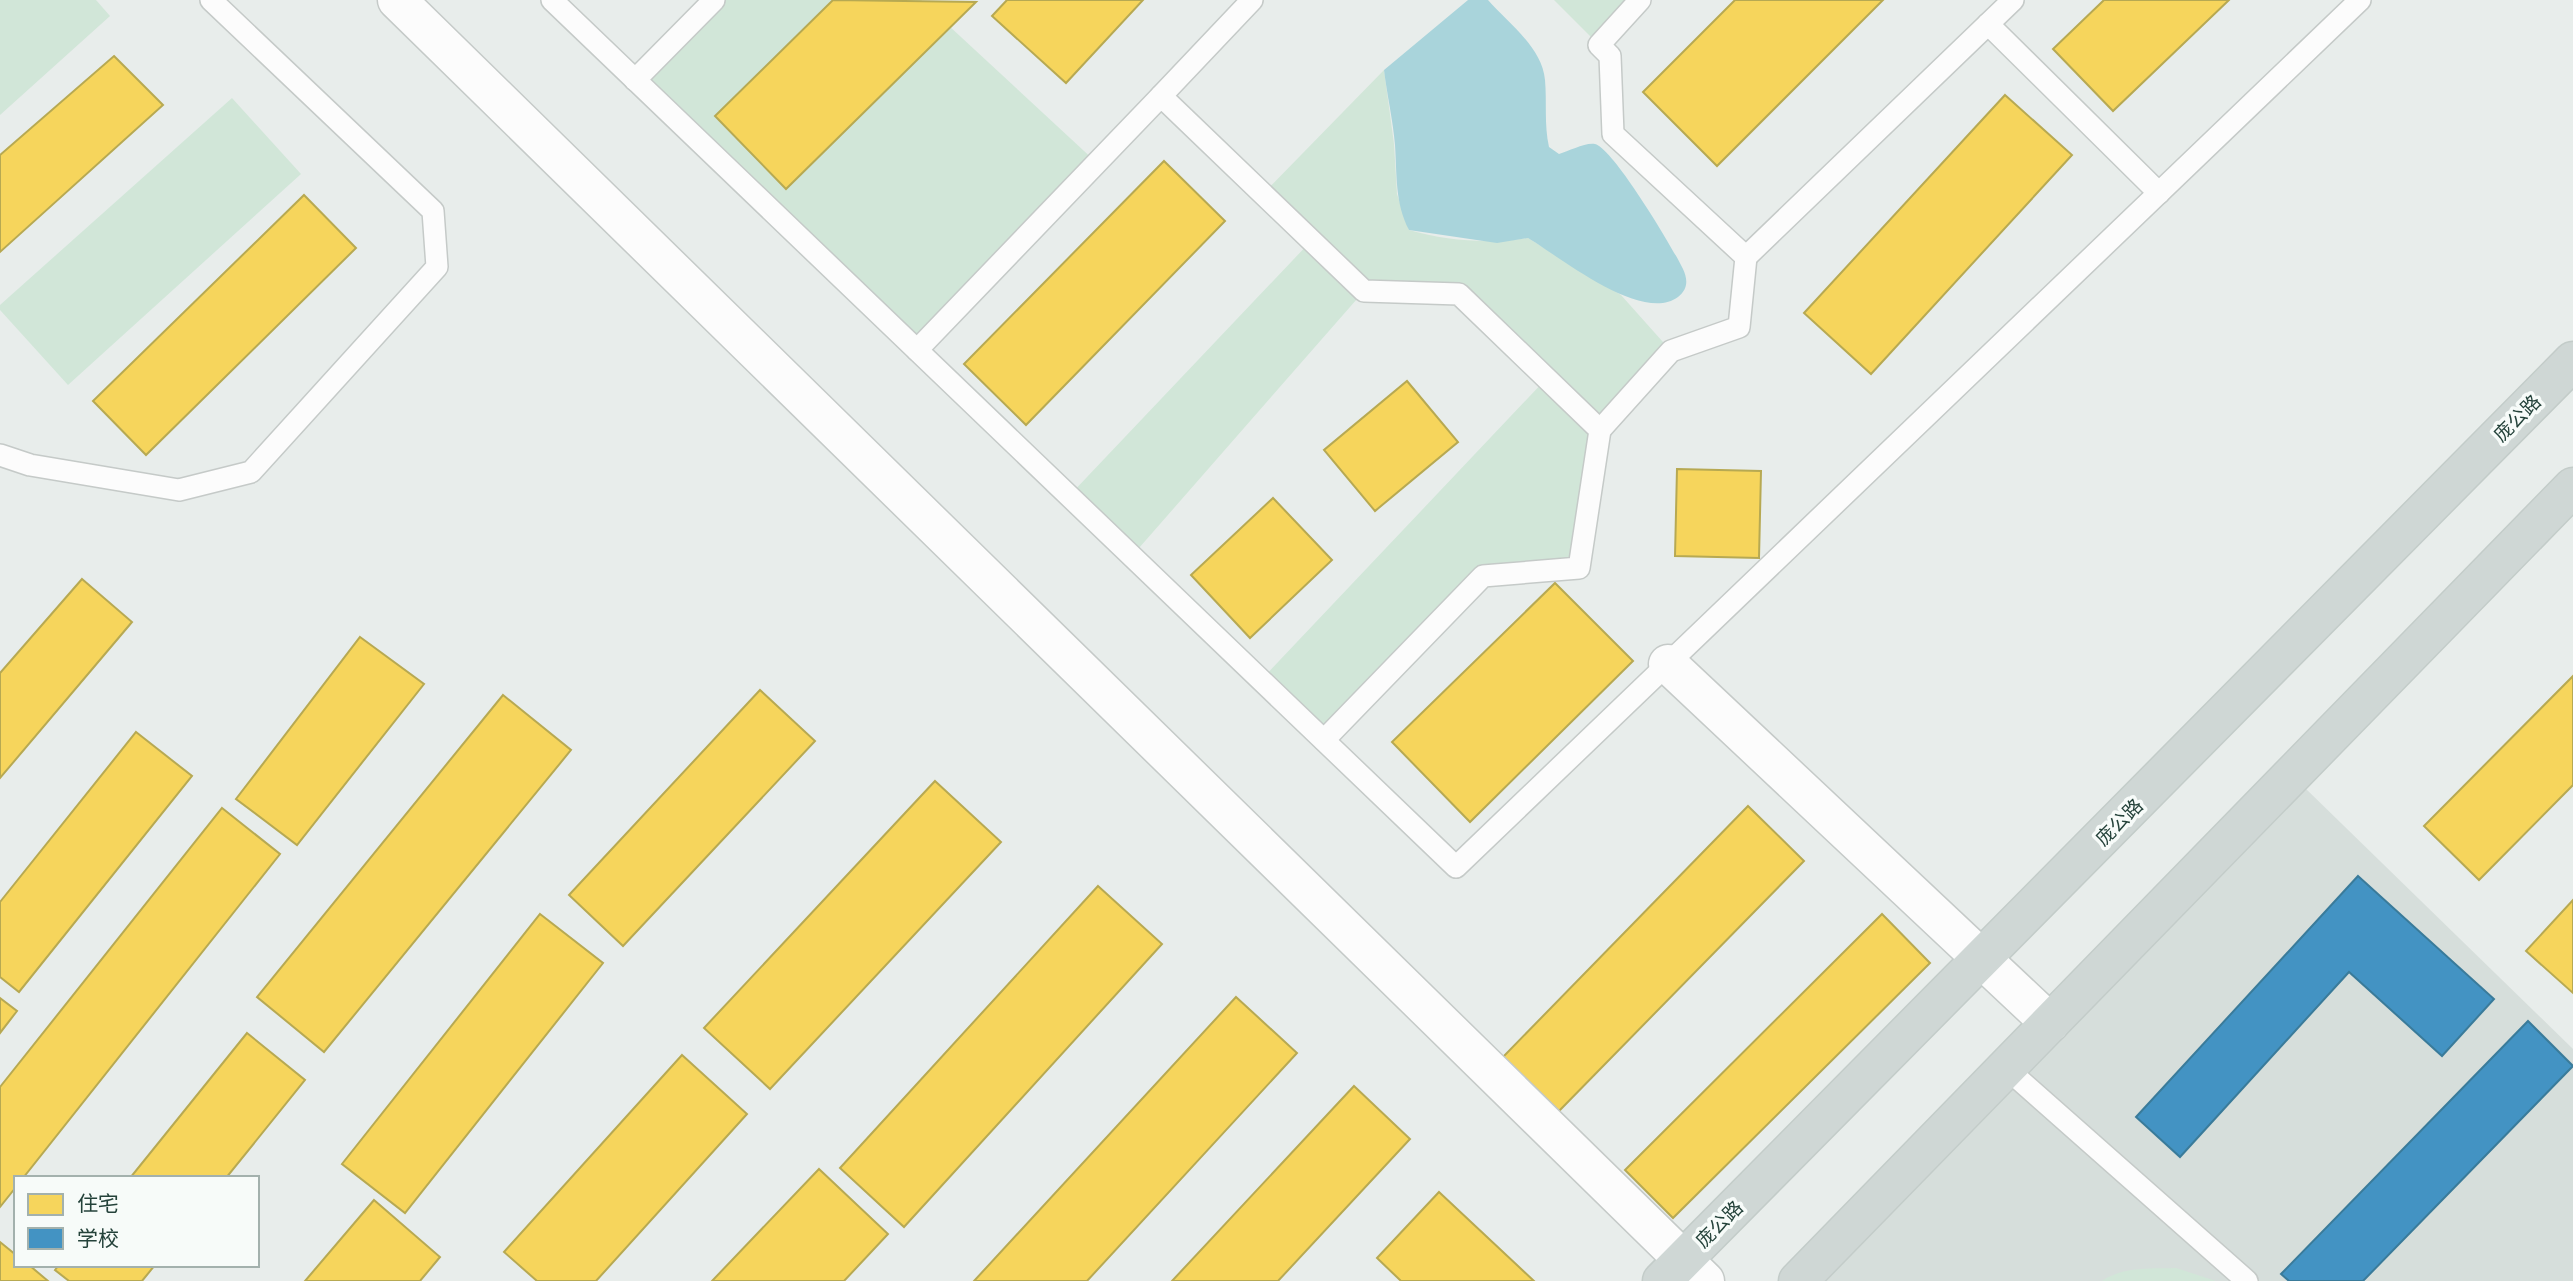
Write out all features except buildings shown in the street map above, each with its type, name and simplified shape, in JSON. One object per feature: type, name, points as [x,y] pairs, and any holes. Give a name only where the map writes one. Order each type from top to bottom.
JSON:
[{"type":"main road","name":"庞公路","points":[[1683,1274],[1983,960],[2573,360]]},
{"type":"main road","points":[[1798,1281],[2573,487]]},
{"type":"street","points":[[397,0],[1683,1274]]},
{"type":"street","points":[[1668,664],[2050,1023]]},
{"type":"lane","points":[[0,455],[30,466],[179,490],[251,472],[437,267],[433,211],[211,0]]},
{"type":"lane","points":[[552,0],[1456,867],[2360,0]]},
{"type":"lane","points":[[635,80],[714,0]]},
{"type":"lane","points":[[917,350],[1252,0]]},
{"type":"lane","points":[[1640,0],[1599,45],[1610,56],[1613,134],[1746,257]]},
{"type":"lane","points":[[1324,740],[1483,576],[1579,568],[1600,430],[1671,351],[1739,327],[1746,257],[2013,0]]},
{"type":"lane","points":[[1988,24],[2159,193]]},
{"type":"lane","points":[[1161,96],[1364,291],[1460,294],[1600,430]]},
{"type":"lane","points":[[2006,1068],[2247,1281]]},
{"type":"shaded area","points":[[2304,787],[2573,1049],[2573,1281],[1800,1281]]},
{"type":"green space","points":[[0,0],[96,0],[110,16],[0,115]]},
{"type":"green space","points":[[714,0],[921,0],[1097,163],[917,350],[635,80]]},
{"type":"green space","points":[[1554,0],[1640,0],[1599,45]]},
{"type":"green space","points":[[1384,70],[1394,144],[1397,194],[1409,230],[1468,240],[1528,238],[1621,295],[1671,351],[1600,430],[1579,568],[1483,576],[1324,740],[1261,680],[1546,379],[1460,294],[1364,291],[1132,556],[1069,496],[1311,241],[1263,194]]},
{"type":"green space","points":[[232,98],[301,174],[68,385],[0,310],[0,305]]},
{"type":"green space","points":[[2176,1268],[2216,1281],[2102,1281],[2128,1271]]},
{"type":"water","points":[[1468,0],[1488,0],[1523,36],[1538,57],[1545,80],[1549,147],[1559,154],[1582,145],[1595,144],[1615,162],[1628,180],[1656,221],[1683,269],[1686,284],[1678,297],[1663,303],[1644,302],[1623,295],[1580,272],[1528,238],[1497,243],[1409,230],[1399,199],[1394,136],[1384,70]]}]
